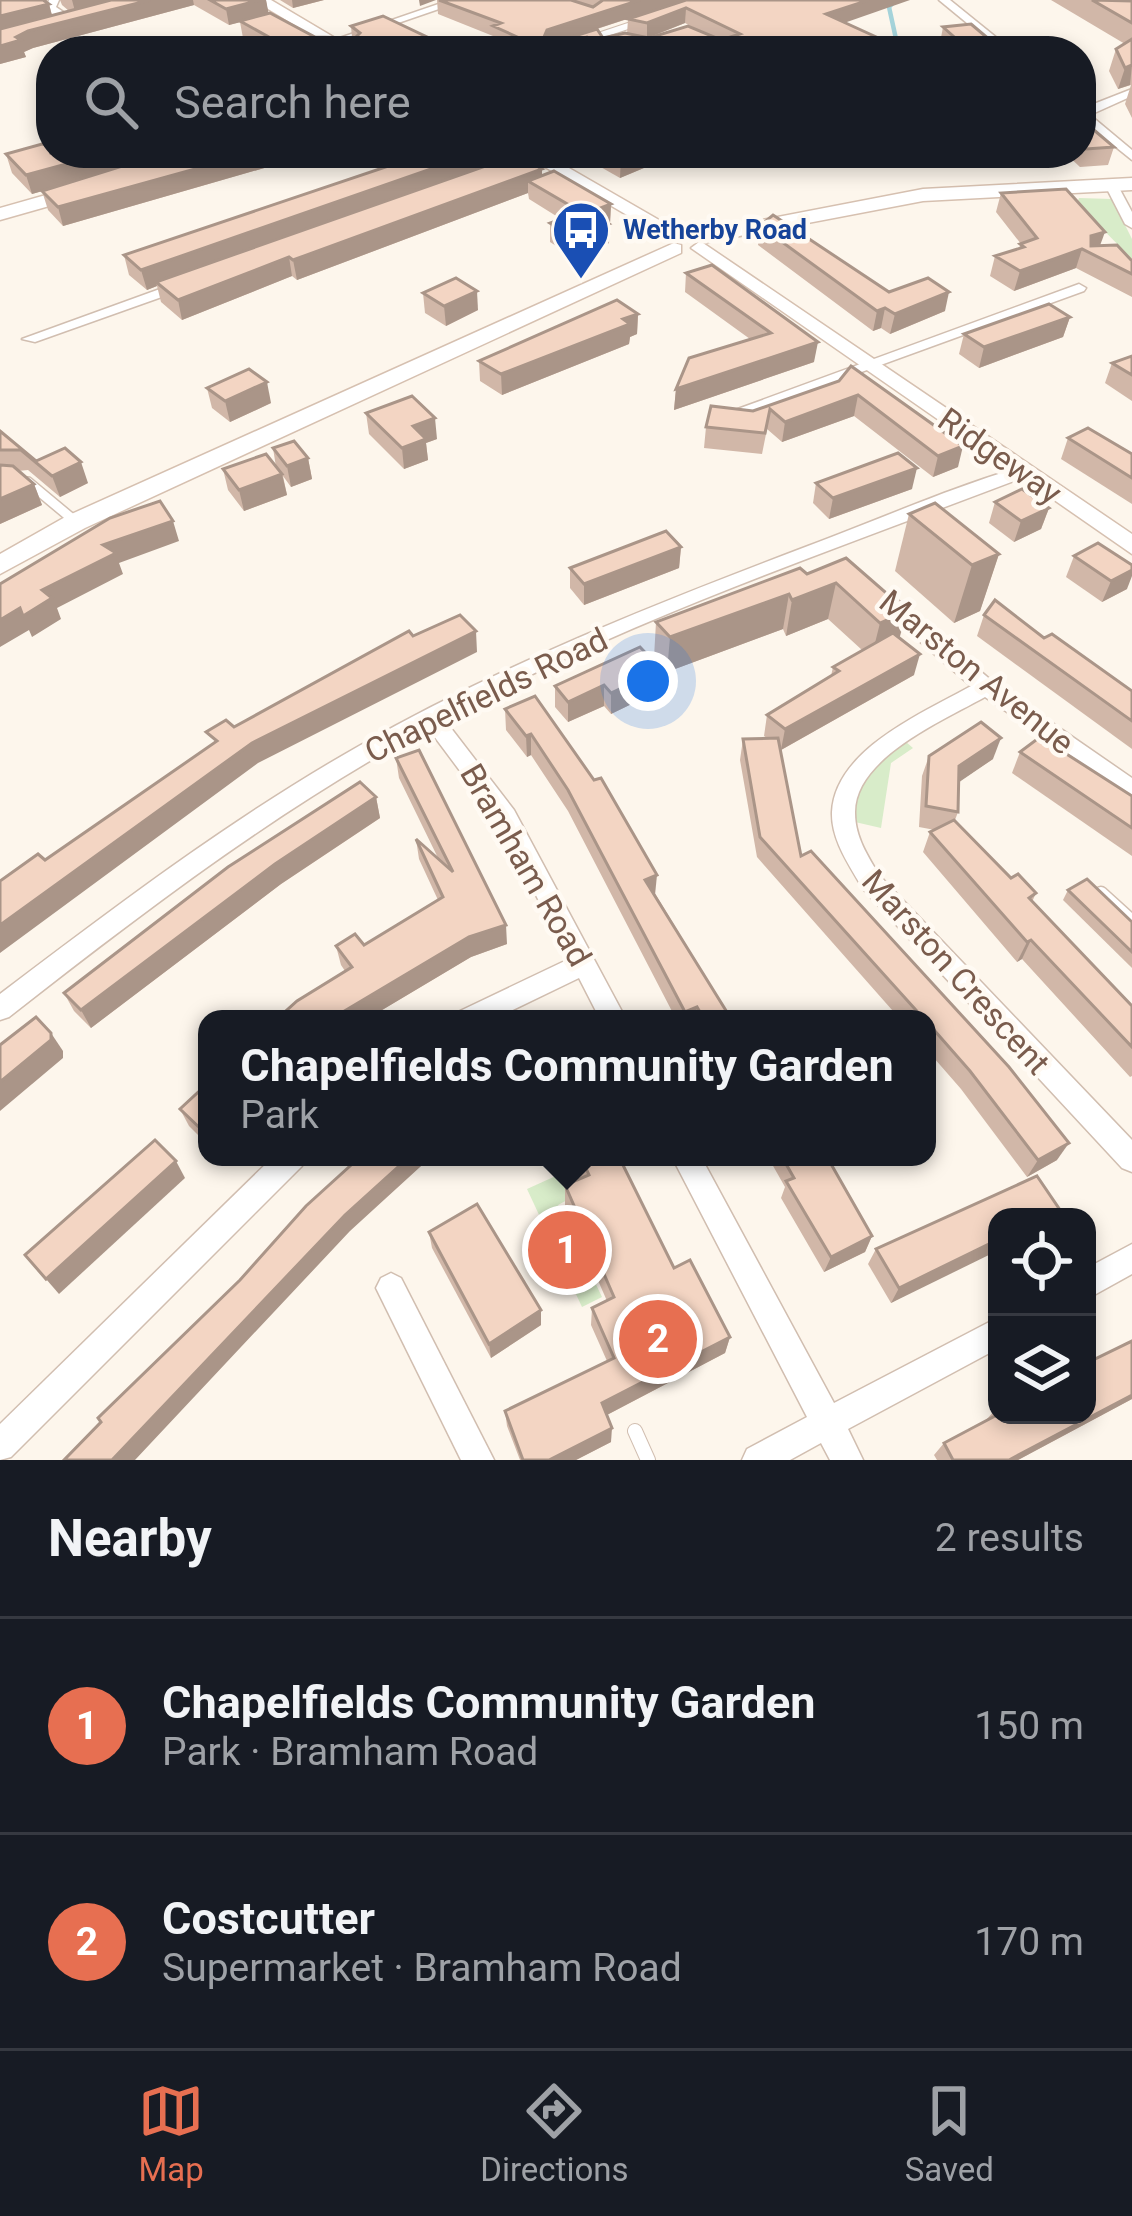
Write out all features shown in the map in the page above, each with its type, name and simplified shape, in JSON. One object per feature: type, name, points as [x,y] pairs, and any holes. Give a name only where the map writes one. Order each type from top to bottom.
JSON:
[{"type":"main road","points":[[260,0],[323,36]]},
{"type":"main road","points":[[545,168],[675,242]]},
{"type":"main road","points":[[0,214],[108,184]]},
{"type":"main road","points":[[0,565],[76,522],[675,242],[701,243],[895,199],[1122,185]]},
{"type":"main road","name":"Ridgeway","points":[[701,243],[1132,546]]},
{"type":"street","points":[[54,0],[50,8],[71,22]]},
{"type":"street","points":[[367,36],[460,0]]},
{"type":"street","points":[[944,0],[989,36]]},
{"type":"street","points":[[49,28],[93,16]]},
{"type":"street","points":[[1096,110],[1132,92]]},
{"type":"street","points":[[1096,126],[1132,156]]},
{"type":"street","points":[[1122,185],[1132,224]]},
{"type":"street","points":[[30,339],[204,278]]},
{"type":"street","points":[[742,410],[1079,288]]},
{"type":"street","name":"Chapelfields Road","points":[[0,1009],[240,830],[431,717],[564,652],[836,554],[1021,472]]},
{"type":"street","name":"Marston Avenue","points":[[875,591],[986,687],[1132,789]]},
{"type":"street","name":"Marston Crescent","points":[[986,687],[858,767],[842,800],[848,843],[871,882],[1132,1159]]},
{"type":"street","name":"Bramham Road","points":[[431,717],[499,805],[608,1010]]},
{"type":"street","points":[[488,1010],[584,964]]},
{"type":"street","points":[[0,1446],[283,1166]]},
{"type":"street","points":[[691,1166],[847,1460]]},
{"type":"street","points":[[1096,1279],[1132,1258]]},
{"type":"street","points":[[391,1288],[478,1460]]},
{"type":"street","points":[[758,1460],[988,1338]]},
{"type":"lane","points":[[598,36],[641,22]]},
{"type":"lane","points":[[1061,190],[1076,206]]},
{"type":"lane","points":[[9,475],[24,478],[76,522]]},
{"type":"lane","points":[[1101,893],[1132,921]]},
{"type":"lane","points":[[635,1431],[648,1460]]},
{"type":"green space","points":[[1079,198],[1112,199],[1132,239],[1132,259],[1077,203]]},
{"type":"green space","points":[[906,742],[913,748],[891,763],[881,828],[855,822],[861,785],[885,757]]},
{"type":"green space","points":[[569,1170],[580,1193],[558,1205],[602,1297],[582,1307],[527,1189]]},
{"type":"building","points":[[0,0],[43,0],[49,4],[0,16]]},
{"type":"building","points":[[111,0],[150,0],[28,31],[16,37],[21,40],[0,46],[0,29]]},
{"type":"building","points":[[210,0],[260,0],[226,9]]},
{"type":"building","points":[[439,0],[571,0],[593,7],[603,0],[640,0],[547,30],[544,36],[515,36],[493,26],[501,23]]},
{"type":"building","points":[[686,0],[869,0],[826,14],[874,36],[734,36],[740,34],[686,8],[647,23],[628,19]]},
{"type":"building","points":[[1092,0],[1132,1],[1132,23]]},
{"type":"building","points":[[270,13],[313,36],[267,36],[240,21]]},
{"type":"building","points":[[383,16],[425,36],[357,36],[360,33],[351,26]]},
{"type":"building","points":[[971,24],[985,36],[953,36],[943,27]]},
{"type":"building","points":[[688,26],[712,36],[656,36]]},
{"type":"building","points":[[597,29],[602,36],[574,36]]},
{"type":"building","points":[[1132,39],[1132,65],[1125,68],[1116,49]]},
{"type":"building","points":[[1096,132],[1114,147],[1096,148]]},
{"type":"building","points":[[36,146],[36,168],[52,168],[26,175],[6,154]]},
{"type":"building","points":[[116,168],[199,168],[58,207],[42,191]]},
{"type":"building","points":[[382,168],[434,168],[141,270],[124,255]]},
{"type":"building","points":[[480,168],[542,169],[178,300],[156,282]]},
{"type":"building","points":[[554,171],[611,204],[590,212],[609,224],[573,237],[550,223],[581,212],[528,181]]},
{"type":"building","points":[[1066,189],[1105,232],[1091,236],[1091,246],[1117,245],[1132,261],[1132,274],[1082,249],[1020,271],[995,256],[1037,238],[1001,193]]},
{"type":"building","points":[[773,215],[889,292],[928,278],[949,292],[895,314],[885,308],[877,311],[760,226]]},
{"type":"building","points":[[712,265],[818,342],[676,389],[689,358],[771,333],[686,273]]},
{"type":"building","points":[[456,278],[477,291],[444,306],[423,293]]},
{"type":"building","points":[[617,300],[638,314],[623,319],[630,324],[501,374],[479,361]]},
{"type":"building","points":[[1049,304],[1070,317],[984,347],[964,334]]},
{"type":"building","points":[[1132,356],[1132,375],[1112,363]]},
{"type":"building","points":[[851,366],[963,446],[938,456],[858,395],[785,422],[770,409],[765,433],[706,427],[711,406],[753,411],[839,381]]},
{"type":"building","points":[[249,369],[267,382],[225,401],[207,388]]},
{"type":"building","points":[[412,396],[435,418],[413,426],[426,439],[402,448],[366,413]]},
{"type":"building","points":[[1088,428],[1132,454],[1132,478],[1068,438]]},
{"type":"building","points":[[0,431],[36,461],[65,448],[81,462],[52,476],[21,450],[0,450]]},
{"type":"building","points":[[294,441],[308,458],[287,466],[273,448]]},
{"type":"building","points":[[898,453],[917,468],[833,498],[816,483]]},
{"type":"building","points":[[266,454],[282,474],[239,490],[223,469]]},
{"type":"building","points":[[0,465],[13,466],[34,484],[0,499]]},
{"type":"building","points":[[1022,489],[1049,508],[1021,521],[995,502]]},
{"type":"building","points":[[160,501],[173,521],[103,545],[116,553],[42,590],[52,598],[23,616],[20,608],[0,620],[0,584],[110,518]]},
{"type":"building","points":[[935,503],[999,554],[972,565],[909,514]]},
{"type":"building","points":[[666,531],[681,547],[584,584],[570,568]]},
{"type":"building","points":[[1098,543],[1132,565],[1132,570],[1111,581],[1074,556]]},
{"type":"building","points":[[846,558],[907,611],[880,623],[836,583],[792,600],[789,594],[670,637],[656,622],[800,568],[807,574]]},
{"type":"building","points":[[995,600],[1044,638],[1052,634],[1132,691],[1132,721],[984,615]]},
{"type":"building","points":[[460,615],[476,631],[252,743],[0,925],[0,881],[38,854],[45,860],[217,741],[206,732],[226,720],[234,727],[409,631],[413,636]]},
{"type":"building","points":[[893,633],[920,654],[785,729],[767,715],[839,671],[833,667]]},
{"type":"building","points":[[640,647],[655,663],[641,669],[647,676],[611,693],[604,685],[568,702],[555,686]]},
{"type":"building","points":[[535,696],[594,780],[601,778],[657,875],[645,880],[726,1010],[684,1010],[568,790],[531,734],[526,736],[505,709]]},
{"type":"building","points":[[981,722],[1001,738],[959,766],[958,812],[926,806],[929,756]]},
{"type":"building","points":[[1040,737],[1132,796],[1132,828],[1020,752]]},
{"type":"building","points":[[778,738],[801,856],[811,851],[1009,1067],[1069,1143],[1038,1160],[936,1032],[936,1010],[916,1010],[760,837],[743,739]]},
{"type":"building","points":[[419,750],[506,925],[469,937],[346,1010],[287,1010],[352,967],[336,946],[355,934],[364,945],[443,897],[416,839],[453,872],[396,758]]},
{"type":"building","points":[[360,782],[376,797],[275,864],[81,1010],[64,993],[228,867]]},
{"type":"building","points":[[954,820],[1011,878],[1018,874],[1036,893],[1029,898],[1132,1006],[1132,1047],[1031,940],[1027,942],[930,832]]},
{"type":"building","points":[[1087,879],[1132,922],[1132,952],[1068,890]]},
{"type":"building","points":[[36,1017],[51,1033],[51,1040],[0,1082],[0,1045]]},
{"type":"building","points":[[198,1092],[198,1126],[180,1109]]},
{"type":"building","points":[[155,1140],[176,1161],[46,1279],[25,1255]]},
{"type":"building","points":[[350,1166],[399,1166],[345,1215],[112,1460],[64,1460],[101,1422],[98,1418],[240,1280],[306,1206]]},
{"type":"building","points":[[585,1166],[623,1166],[674,1268],[690,1260],[730,1337],[602,1403],[612,1428],[549,1460],[523,1460],[505,1411],[614,1358],[592,1308],[614,1297],[565,1185],[589,1175]]},
{"type":"building","points":[[787,1166],[832,1166],[872,1236],[831,1257],[786,1181],[794,1178]]},
{"type":"building","points":[[1037,1176],[1059,1208],[988,1208],[988,1244],[899,1288],[876,1249]]},
{"type":"building","points":[[477,1204],[541,1310],[489,1344],[429,1232]]},
{"type":"building","points":[[1132,1341],[1132,1395],[1096,1414],[1096,1359]]},
{"type":"building","points":[[988,1420],[988,1424],[1077,1424],[1009,1460],[953,1460],[944,1443]]},
{"type":"waterway","points":[[888,0],[894,2],[889,7],[895,36]]},
{"type":"place","name":"Wetherby Road","points":[[581,281]]},
{"type":"place","name":"Chapelfields Community Garden","points":[[567,1250]]},
{"type":"place","name":"Costcutter","points":[[658,1339]]}]
